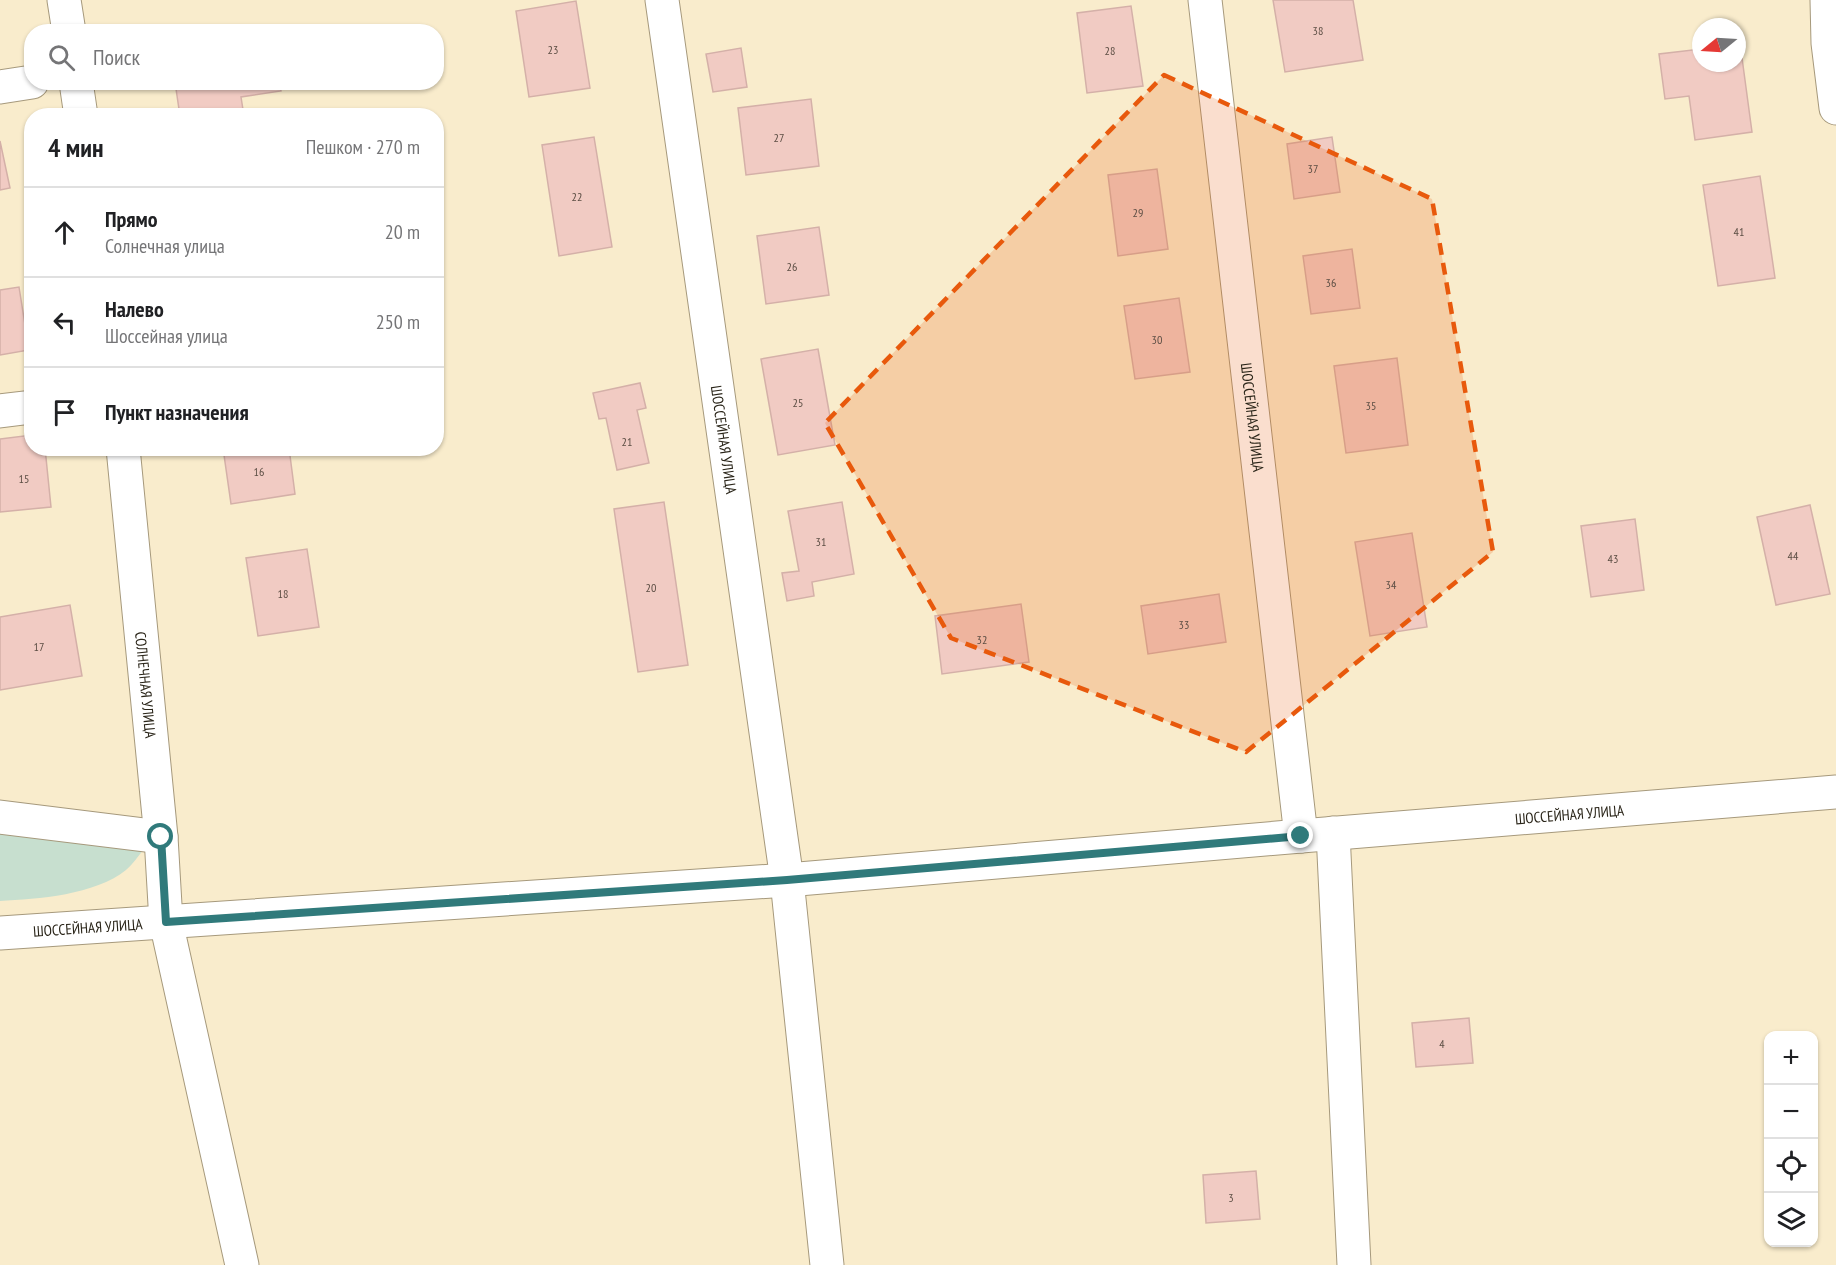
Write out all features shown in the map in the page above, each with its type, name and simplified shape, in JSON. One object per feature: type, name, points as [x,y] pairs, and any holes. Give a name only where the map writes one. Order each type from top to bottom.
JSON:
[{"type":"street","points":[[64,0],[68,24]]},
{"type":"street","name":"ШОССЕЙНАЯ УЛИЦА","points":[[662,0],[787,880]]},
{"type":"street","name":"ШОССЕЙНАЯ УЛИЦА","points":[[1205,0],[1301,836]]},
{"type":"street","points":[[1832,4],[1828,43],[1836,108]]},
{"type":"street","points":[[0,87],[24,83]]},
{"type":"street","points":[[77,90],[80,108]]},
{"type":"street","points":[[0,411],[24,408]]},
{"type":"street","name":"СОЛНЕЧНАЯ УЛИЦА","points":[[124,456],[161,837],[166,922],[242,1265]]},
{"type":"street","name":"ШОССЕЙНАЯ УЛИЦА","points":[[0,933],[787,880],[1836,792]]},
{"type":"street","points":[[0,817],[161,837]]},
{"type":"street","points":[[1333,833],[1354,1265]]},
{"type":"street","points":[[787,880],[826,1265]]},
{"type":"highlighted area","points":[[1164,75],[1432,199],[1493,552],[1246,752],[951,638],[825,423]]},
{"type":"green space","points":[[0,827],[144,849],[126,870],[99,885],[48,897],[0,901]]},
{"type":"building","points":[[1273,0],[1353,0],[1363,60],[1285,72]]},
{"type":"building","points":[[576,1],[590,88],[529,97],[516,11]]},
{"type":"building","points":[[1131,6],[1143,86],[1087,93],[1077,13]]},
{"type":"building","points":[[741,48],[747,87],[713,92],[706,54]]},
{"type":"building","points":[[1692,50],[1692,72],[1744,72],[1752,132],[1695,140],[1689,96],[1665,99],[1659,54]]},
{"type":"building","points":[[176,90],[281,91],[241,97],[243,108],[179,108]]},
{"type":"building","points":[[811,99],[819,166],[746,175],[738,108]]},
{"type":"building","points":[[594,137],[612,247],[559,256],[542,145]]},
{"type":"building","points":[[1332,137],[1340,192],[1294,199],[1287,144]]},
{"type":"building","points":[[0,141],[10,188],[0,190]]},
{"type":"building","points":[[1157,169],[1168,249],[1118,256],[1108,175]]},
{"type":"building","points":[[1760,176],[1775,278],[1718,286],[1703,185]]},
{"type":"building","points":[[819,227],[829,295],[766,304],[757,236]]},
{"type":"building","points":[[1352,249],[1360,308],[1311,314],[1303,256]]},
{"type":"building","points":[[19,287],[24,318],[24,351],[0,355],[0,290]]},
{"type":"building","points":[[1179,298],[1190,372],[1135,379],[1124,306]]},
{"type":"building","points":[[818,349],[835,445],[778,455],[761,359]]},
{"type":"building","points":[[1397,358],[1408,445],[1346,453],[1334,366]]},
{"type":"building","points":[[640,383],[646,408],[637,410],[649,463],[617,470],[606,418],[599,419],[593,393]]},
{"type":"building","points":[[24,436],[24,456],[46,456],[51,507],[0,512],[0,439]]},
{"type":"building","points":[[224,456],[290,456],[295,494],[231,504]]},
{"type":"building","points":[[664,502],[688,665],[638,672],[614,509]]},
{"type":"building","points":[[842,502],[854,574],[812,582],[814,596],[787,601],[782,573],[799,571],[788,511]]},
{"type":"building","points":[[1810,505],[1830,594],[1776,605],[1757,517]]},
{"type":"building","points":[[1635,519],[1644,590],[1591,597],[1581,526]]},
{"type":"building","points":[[1412,533],[1427,627],[1370,636],[1355,542]]},
{"type":"building","points":[[307,549],[319,627],[258,636],[246,558]]},
{"type":"building","points":[[1219,594],[1226,642],[1148,654],[1141,606]]},
{"type":"building","points":[[1021,604],[1029,662],[942,674],[935,616]]},
{"type":"building","points":[[70,605],[82,676],[0,690],[0,617]]},
{"type":"building","points":[[1469,1018],[1473,1063],[1416,1067],[1412,1023]]},
{"type":"building","points":[[1256,1171],[1260,1219],[1206,1223],[1203,1175]]},
{"type":"route","points":[[161,837],[166,922],[787,880],[1301,836]]}]
